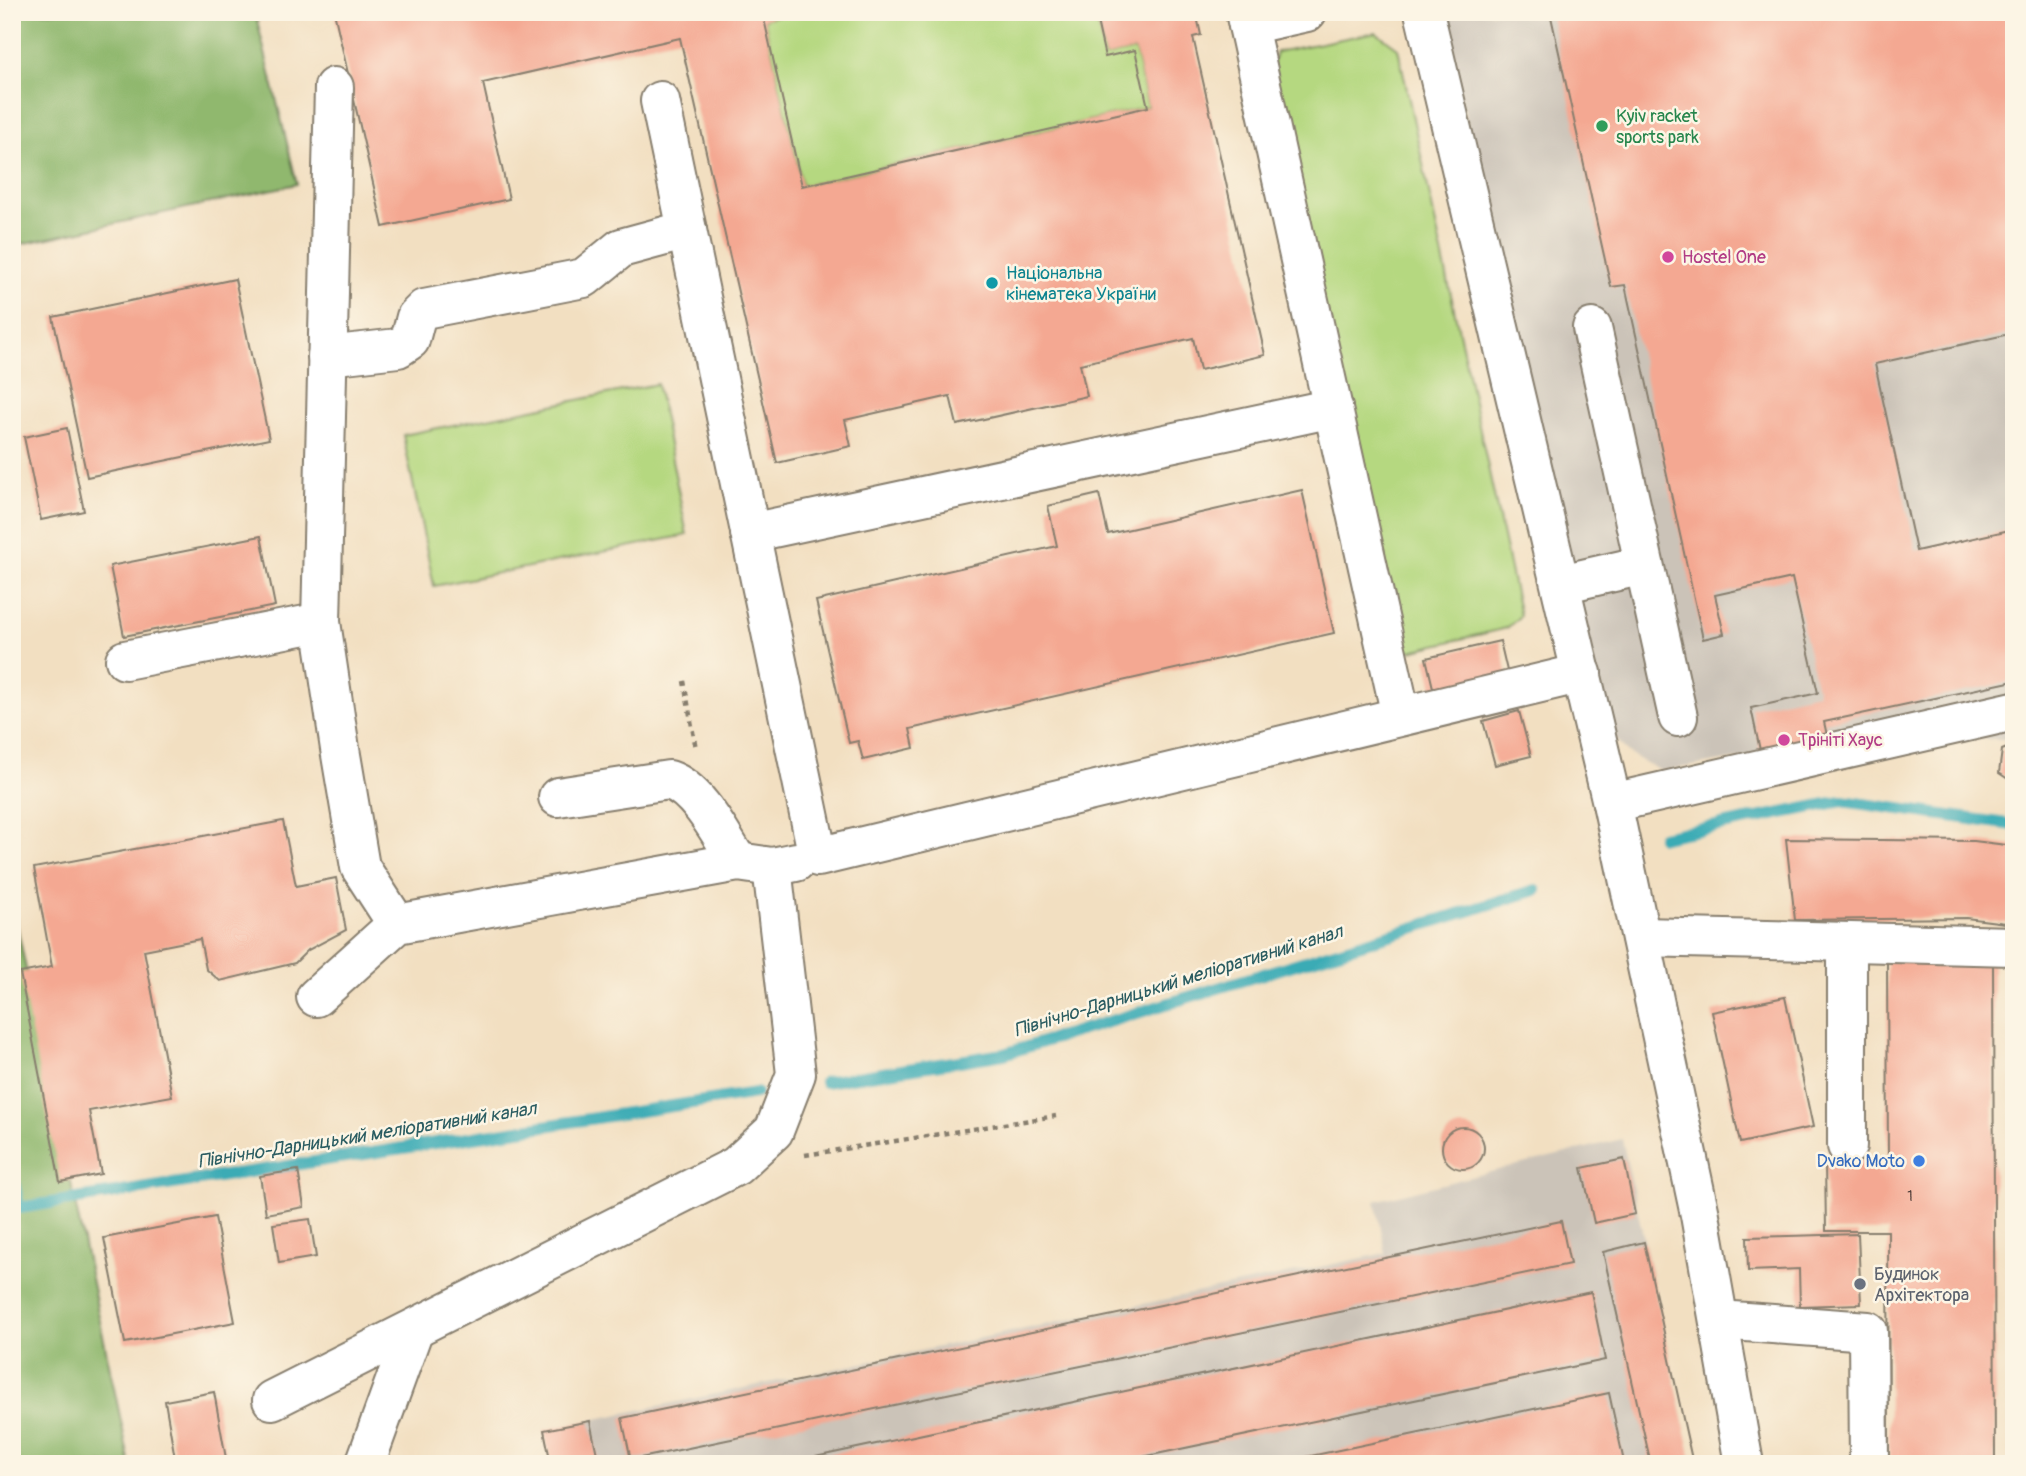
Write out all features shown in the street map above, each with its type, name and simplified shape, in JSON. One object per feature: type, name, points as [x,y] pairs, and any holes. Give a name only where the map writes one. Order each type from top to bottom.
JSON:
[{"type":"lane","points":[[1307,12],[1247,18],[1401,716]]},
{"type":"lane","points":[[1424,12],[1612,803],[1700,1215],[1744,1464]]},
{"type":"lane","points":[[334,87],[321,622],[360,867],[397,924]]},
{"type":"lane","points":[[660,101],[818,857]]},
{"type":"lane","points":[[327,356],[398,348],[410,340],[416,317],[424,309],[584,278],[621,247],[687,230]]},
{"type":"lane","points":[[1592,328],[1678,717]]},
{"type":"lane","points":[[751,533],[1333,408]]},
{"type":"lane","points":[[1561,584],[1644,565]]},
{"type":"lane","points":[[125,660],[321,622]]},
{"type":"lane","points":[[316,998],[397,924],[755,864],[818,857],[1582,673]]},
{"type":"lane","points":[[1612,803],[2014,711]]},
{"type":"lane","points":[[272,1400],[736,1166],[774,1131],[796,1074],[755,864],[679,783],[669,780],[558,797]]},
{"type":"lane","points":[[1641,937],[2014,946]]},
{"type":"lane","points":[[1847,942],[1847,1146]]},
{"type":"lane","points":[[1718,1320],[1868,1331],[1869,1464]]},
{"type":"lane","points":[[365,1464],[414,1329]]},
{"type":"path","points":[[684,681],[698,758],[688,790]]},
{"type":"path","points":[[803,1156],[1056,1116]]},
{"type":"shaded area","points":[[1441,12],[2014,12],[2014,739],[1828,740],[1761,755],[1661,771],[1628,753],[1608,728]]},
{"type":"shaded area","points":[[1622,1139],[1693,1464],[552,1464],[544,1430],[1386,1253],[1375,1201]]},
{"type":"green space","points":[[12,12],[255,12],[297,184],[12,246]]},
{"type":"green space","points":[[791,12],[1095,12],[1105,57],[1135,50],[1148,107],[802,186],[764,19]]},
{"type":"green space","points":[[1376,32],[1398,48],[1520,616],[1507,628],[1398,654],[1270,73],[1276,52]]},
{"type":"green space","points":[[657,384],[687,535],[434,586],[403,435]]},
{"type":"green space","points":[[12,902],[130,1464],[12,1464]]},
{"type":"building","name":"Національна кінематека України","points":[[334,12],[789,12],[764,19],[802,186],[1148,107],[1135,50],[1105,57],[1095,12],[1196,12],[1201,35],[1193,37],[1265,355],[1200,370],[1193,338],[1080,364],[1087,396],[957,425],[950,396],[845,420],[851,446],[777,463],[680,38],[483,83],[509,199],[383,227]]},
{"type":"building","points":[[1550,12],[2014,12],[2014,333],[1875,364],[1916,551],[2014,529],[2014,681],[1824,722],[1828,740],[1761,755],[1751,708],[1818,693],[1792,578],[1715,595],[1724,634],[1703,639],[1625,285],[1611,287]]},
{"type":"building","points":[[235,279],[269,439],[87,477],[53,317]]},
{"type":"building","points":[[67,428],[84,511],[41,520],[24,437]]},
{"type":"building","points":[[1302,490],[1334,633],[910,729],[914,748],[863,760],[858,741],[849,743],[816,601],[1057,546],[1048,506],[1099,494],[1108,534]]},
{"type":"building","points":[[261,536],[275,606],[124,636],[110,566]]},
{"type":"building","points":[[1500,641],[1508,675],[1434,692],[1426,658]]},
{"type":"building","points":[[1519,711],[1531,756],[1495,765],[1483,721]]},
{"type":"building","points":[[2014,745],[2014,783],[1999,773],[2002,750]]},
{"type":"building","points":[[283,821],[296,886],[336,878],[346,930],[308,950],[295,963],[220,981],[206,969],[200,939],[144,950],[172,1096],[89,1111],[101,1174],[60,1182],[20,973],[52,967],[34,868]]},
{"type":"building","points":[[1786,839],[1974,841],[2014,846],[2014,924],[1966,918],[1795,920]]},
{"type":"building","points":[[1993,960],[1995,1464],[1889,1464],[1888,1231],[1826,1231],[1825,1161],[1888,1161],[1887,961]]},
{"type":"building","points":[[1785,997],[1813,1127],[1740,1143],[1712,1012]]},
{"type":"building","points":[[1463,1127],[1478,1133],[1484,1148],[1478,1163],[1463,1169],[1448,1163],[1442,1148],[1448,1133]]},
{"type":"building","points":[[1624,1159],[1635,1214],[1594,1223],[1582,1168]]},
{"type":"building","points":[[298,1170],[304,1207],[266,1214],[260,1176]]},
{"type":"building","points":[[215,1217],[235,1322],[125,1343],[104,1238]]},
{"type":"building","points":[[310,1219],[316,1257],[279,1263],[273,1224]]},
{"type":"building","points":[[1561,1221],[1570,1264],[631,1460],[622,1418]]},
{"type":"building","points":[[1858,1234],[1861,1304],[1800,1306],[1799,1269],[1748,1271],[1747,1237]]},
{"type":"building","points":[[1644,1242],[1693,1464],[1651,1464],[1603,1252]]},
{"type":"building","points":[[1591,1292],[1605,1360],[1109,1464],[782,1464]]},
{"type":"building","points":[[214,1392],[227,1464],[176,1464],[165,1401]]},
{"type":"building","points":[[1609,1393],[1624,1462],[1273,1464]]},
{"type":"building","points":[[590,1421],[599,1464],[551,1464],[544,1430]]},
{"type":"waterway","name":"Північно-Дарницький меліоративний канал","points":[[1662,837],[1842,801],[2014,825]]},
{"type":"waterway","name":"Північно-Дарницький меліоративний канал","points":[[825,1082],[1004,1054],[1536,890]]},
{"type":"waterway","name":"Північно-Дарницький меліоративний канал","points":[[12,1173],[19,1208],[756,1093]]},
{"type":"place","name":"Kyiv racket sports park","points":[[1602,126]]},
{"type":"place","name":"Hostel One","points":[[1668,257]]},
{"type":"place","name":"Національна кінематека України","points":[[992,283]]},
{"type":"place","name":"Трініті Хаус","points":[[1784,740]]},
{"type":"place","name":"Dvako Moto","points":[[1919,1161]]},
{"type":"place","name":"Будинок Архітектора","points":[[1860,1284]]}]
